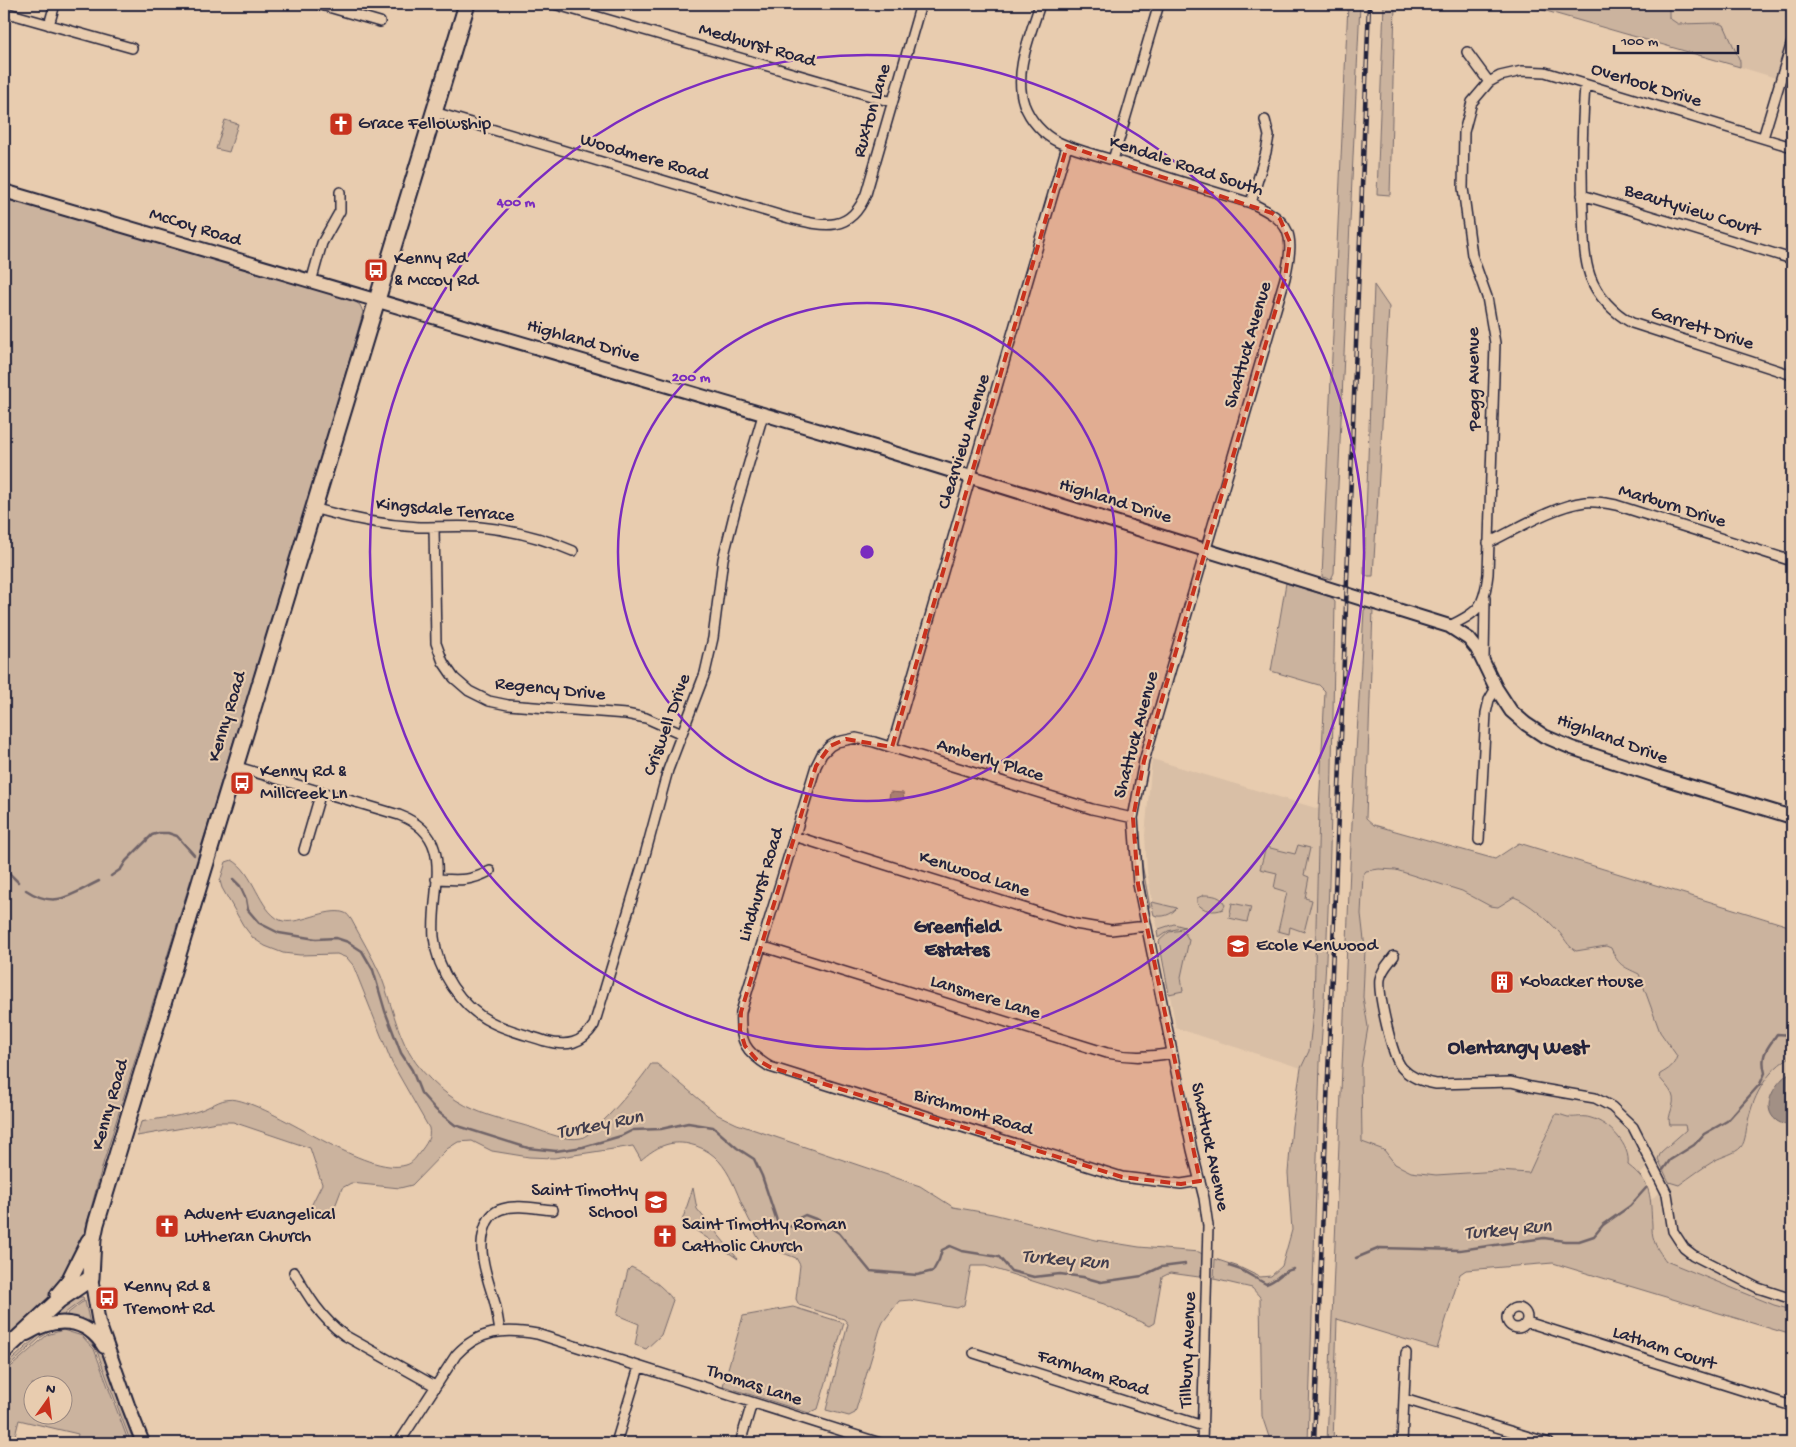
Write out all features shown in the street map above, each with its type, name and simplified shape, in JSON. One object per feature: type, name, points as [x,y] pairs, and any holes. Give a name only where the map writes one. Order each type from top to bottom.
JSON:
[{"type":"main road","name":"Kenny Road","points":[[91,1278],[93,1239],[96,1224],[467,4]]},
{"type":"main road","points":[[6,1349],[10,1342],[68,1283],[96,1224]]},
{"type":"main road","points":[[6,1349],[59,1300],[91,1278]]},
{"type":"street","points":[[49,25],[55,4]]},
{"type":"street","points":[[318,4],[380,22]]},
{"type":"street","name":"Medhurst Road","points":[[554,4],[892,102]]},
{"type":"street","name":"Ruxton Lane","points":[[846,221],[858,209],[866,194],[921,4]]},
{"type":"street","name":"Kendale Road South","points":[[1040,4],[1024,58],[1021,88],[1023,102],[1036,125],[1058,142],[1067,146],[1250,202],[1280,219],[1287,230]]},
{"type":"street","points":[[1113,160],[1159,4]]},
{"type":"street","points":[[4,12],[132,48]]},
{"type":"street","points":[[1763,138],[1792,42]]},
{"type":"street","points":[[1466,52],[1489,82]]},
{"type":"street","name":"Overlook Drive","points":[[1489,82],[1500,76],[1522,71],[1545,72],[1792,147]]},
{"type":"street","name":"Pegg Avenue","points":[[1484,660],[1494,343],[1487,297],[1472,255],[1463,188],[1464,132],[1472,102],[1489,82]]},
{"type":"street","name":"Garrett Drive","points":[[1586,85],[1581,154],[1584,247],[1590,277],[1596,289],[1623,318],[1638,325],[1792,375]]},
{"type":"street","name":"Woodmere Road","points":[[434,112],[789,218],[822,226],[835,225],[846,221]]},
{"type":"street","points":[[1250,202],[1266,152],[1268,136],[1266,120]]},
{"type":"street","name":"Clearview Avenue","points":[[892,747],[1067,146]]},
{"type":"street","name":"McCoy Road","points":[[4,191],[376,301]]},
{"type":"street","points":[[311,282],[322,243],[340,211],[340,192]]},
{"type":"street","name":"Beautyview Court","points":[[1582,195],[1792,259]]},
{"type":"street","name":"Shattuck Avenue","points":[[1208,1258],[1208,1226],[1200,1181],[1138,884],[1133,818],[1144,761],[1285,278],[1291,254],[1287,230]]},
{"type":"street","name":"Highland Drive","points":[[376,301],[971,477],[1449,626],[1469,639],[1484,660],[1496,688],[1511,711],[1544,736],[1572,748],[1656,776],[1792,817]]},
{"type":"street","name":"Criswell Drive","points":[[436,879],[434,938],[444,972],[452,988],[469,1006],[490,1022],[552,1042],[568,1044],[583,1039],[594,1025],[642,866],[668,770],[705,672],[714,638],[723,559],[763,415]]},
{"type":"street","name":"Marburn Drive","points":[[1488,543],[1558,509],[1575,504],[1597,502],[1616,505],[1792,561]]},
{"type":"street","name":"Kingsdale Terrace","points":[[313,508],[352,519],[399,525],[480,527],[507,531],[547,540],[573,551]]},
{"type":"street","name":"Regency Drive","points":[[434,527],[436,643],[444,662],[454,678],[469,691],[489,701],[508,705],[626,714],[646,718],[682,734]]},
{"type":"street","points":[[1449,626],[1476,610],[1485,597]]},
{"type":"street","points":[[1479,840],[1486,713],[1489,700],[1496,688]]},
{"type":"street","name":"Amberly Place","points":[[837,742],[856,738],[892,747],[1092,809],[1133,818]]},
{"type":"street","name":"Lindhurst Road","points":[[745,1046],[740,1030],[741,1012],[794,836],[816,766],[822,754],[837,742]]},
{"type":"street","points":[[234,766],[399,815],[419,824],[426,832],[435,849],[436,879],[460,880],[476,878],[490,871]]},
{"type":"street","points":[[304,850],[322,792]]},
{"type":"street","name":"Kenwood Lane","points":[[794,836],[1076,924],[1111,930],[1146,926]]},
{"type":"street","name":"Lansmere Lane","points":[[761,946],[1107,1053],[1132,1057],[1172,1053]]},
{"type":"street","points":[[1394,956],[1381,974],[1380,988],[1393,1050],[1397,1062],[1405,1072],[1416,1079],[1436,1084],[1511,1082],[1594,1098],[1612,1107],[1633,1127],[1667,1194],[1673,1231],[1684,1248],[1693,1256],[1758,1288],[1792,1299]]},
{"type":"street","name":"Birchmont Road","points":[[745,1046],[756,1059],[770,1067],[1122,1177],[1180,1184],[1200,1181]]},
{"type":"street","points":[[399,1443],[456,1355],[466,1344],[482,1336],[500,1331],[495,1302],[482,1257],[483,1241],[490,1216],[501,1209],[513,1207],[552,1210]]},
{"type":"street","name":"Tillbury Avenue","points":[[1202,1443],[1208,1258]]},
{"type":"street","points":[[294,1272],[312,1302],[332,1326],[344,1335],[435,1386]]},
{"type":"street","name":"Kenny Road","points":[[91,1278],[99,1323],[144,1443]]},
{"type":"street","points":[[6,1349],[44,1325],[65,1322],[81,1326],[90,1331],[99,1339],[113,1362]]},
{"type":"street","name":"Latham Court","points":[[1527,1322],[1792,1406]]},
{"type":"street","name":"Thomas Lane","points":[[500,1331],[512,1330],[537,1334],[865,1441],[880,1443]]},
{"type":"street","name":"Farnham Road","points":[[974,1353],[1202,1426]]},
{"type":"street","points":[[1402,1443],[1406,1353]]},
{"type":"street","points":[[616,1443],[639,1367]]},
{"type":"street","points":[[1404,1399],[1549,1443]]},
{"type":"street","points":[[740,1443],[752,1403]]},
{"type":"highlighted area","points":[[1067,146],[1272,213],[1280,219],[1290,242],[1285,278],[1144,761],[1133,818],[1138,884],[1200,1181],[1181,1184],[1122,1177],[770,1067],[756,1059],[745,1046],[740,1030],[741,1012],[816,766],[830,746],[846,739],[892,747]]},
{"type":"shaded area","points":[[1348,4],[1360,4],[1334,573],[1331,579],[1322,577]]},
{"type":"shaded area","points":[[1384,4],[1395,4],[1390,195],[1377,194]]},
{"type":"shaded area","points":[[1522,4],[1669,4],[1669,18],[1678,24],[1717,23],[1724,25],[1740,61],[1740,67]]},
{"type":"shaded area","points":[[1669,4],[1792,4],[1792,26],[1776,78],[1740,67],[1740,61],[1717,23],[1678,24],[1668,18]]},
{"type":"shaded area","points":[[225,120],[238,124],[229,152],[216,149]]},
{"type":"shaded area","points":[[4,198],[352,300],[360,305],[363,312],[334,416],[103,1164],[79,1253],[56,1291],[4,1339]]},
{"type":"shaded area","points":[[1374,285],[1389,307],[1373,576],[1367,576],[1364,574]]},
{"type":"shaded area","points":[[1286,583],[1331,597],[1335,602],[1329,890],[1320,1063],[1308,1443],[1271,1443],[1262,1416],[1260,1297],[1252,1288],[1214,1279],[1215,1259],[1260,1277],[1271,1276],[1282,1266],[1292,1230],[1288,1173],[1292,1126],[1301,1068],[1309,1051],[1314,1004],[1319,809],[1325,691],[1319,685],[1271,671]]},
{"type":"shaded area","points":[[1368,607],[1373,609],[1366,818],[1374,825],[1495,859],[1519,843],[1792,927],[1792,1056],[1783,1061],[1763,1083],[1754,1101],[1741,1147],[1717,1159],[1679,1185],[1669,1182],[1658,1159],[1661,1152],[1686,1130],[1685,1125],[1670,1125],[1669,1117],[1673,1106],[1673,1098],[1659,1077],[1660,1074],[1673,1065],[1677,1056],[1660,1032],[1639,974],[1621,964],[1611,948],[1606,946],[1576,951],[1543,917],[1514,897],[1498,907],[1490,906],[1462,891],[1396,870],[1379,869],[1366,871],[1363,875],[1361,914],[1365,949],[1363,997],[1368,1027],[1361,1068],[1362,1142],[1384,1150],[1395,1164],[1411,1172],[1436,1175],[1498,1171],[1529,1173],[1556,1114],[1568,1117],[1588,1117],[1598,1121],[1617,1136],[1626,1150],[1628,1165],[1642,1178],[1649,1191],[1653,1236],[1657,1248],[1666,1261],[1774,1305],[1792,1310],[1792,1335],[1553,1263],[1466,1270],[1460,1274],[1437,1349],[1337,1319],[1333,1443],[1327,1443],[1351,842],[1364,610]]},
{"type":"shaded area","name":"Ecole Kenwood","points":[[1152,759],[1319,809],[1314,1004],[1309,1051],[1301,1068],[1176,1028],[1147,872],[1145,835]]},
{"type":"shaded area","points":[[890,792],[903,793],[904,799],[899,801],[889,798]]},
{"type":"shaded area","points":[[1138,831],[1140,831],[1142,864],[1150,907],[1148,907],[1140,865]]},
{"type":"shaded area","points":[[1298,845],[1310,848],[1304,875],[1309,877],[1305,898],[1312,900],[1304,932],[1290,927],[1289,934],[1278,931],[1287,892],[1274,888],[1277,873],[1260,869],[1266,847],[1295,854]]},
{"type":"shaded area","points":[[232,860],[246,873],[267,908],[280,920],[295,921],[330,912],[348,915],[381,976],[397,1026],[410,1054],[438,1087],[456,1100],[475,1110],[557,1136],[581,1138],[607,1117],[629,1093],[651,1064],[657,1064],[718,1115],[737,1124],[920,1186],[953,1207],[993,1214],[1096,1240],[1139,1247],[1199,1252],[1205,1256],[1204,1273],[1199,1277],[1170,1273],[1162,1277],[1154,1323],[1149,1326],[1104,1304],[986,1266],[971,1266],[964,1305],[957,1308],[910,1300],[899,1301],[883,1322],[855,1413],[849,1416],[826,1410],[848,1324],[844,1319],[799,1305],[796,1299],[800,1265],[796,1258],[771,1248],[759,1239],[730,1176],[714,1156],[703,1149],[689,1144],[675,1143],[652,1151],[641,1160],[633,1146],[554,1158],[529,1157],[492,1151],[472,1141],[458,1142],[447,1149],[412,1185],[400,1188],[351,1183],[342,1188],[331,1217],[320,1217],[308,1212],[322,1184],[310,1148],[233,1122],[217,1122],[137,1136],[141,1122],[195,1112],[232,1099],[255,1106],[346,1152],[389,1166],[411,1163],[429,1138],[429,1128],[392,1063],[353,965],[347,958],[337,954],[300,955],[283,953],[265,946],[253,938],[243,925],[220,881],[226,862]]},
{"type":"shaded area","points":[[1379,869],[1396,870],[1462,891],[1490,906],[1498,907],[1515,897],[1523,900],[1557,930],[1571,949],[1576,951],[1606,946],[1611,948],[1617,961],[1639,974],[1660,1032],[1677,1056],[1672,1067],[1660,1074],[1659,1077],[1672,1093],[1674,1101],[1668,1121],[1685,1125],[1686,1131],[1661,1152],[1658,1159],[1640,1174],[1628,1165],[1627,1149],[1618,1137],[1605,1125],[1581,1115],[1568,1117],[1556,1114],[1529,1173],[1498,1171],[1436,1175],[1411,1172],[1395,1164],[1384,1150],[1362,1142],[1361,1068],[1368,1027],[1363,997],[1365,949],[1361,914],[1363,875],[1366,871]]},
{"type":"shaded area","points":[[1204,895],[1219,898],[1224,902],[1223,909],[1212,911],[1202,908],[1197,903],[1197,898]]},
{"type":"shaded area","points":[[1152,902],[1177,908],[1166,915],[1157,916],[1154,915]]},
{"type":"shaded area","points":[[1232,903],[1251,907],[1247,922],[1229,918]]},
{"type":"shaded area","points":[[1174,924],[1185,927],[1168,931],[1158,938],[1157,931],[1159,929]]},
{"type":"shaded area","points":[[1183,930],[1189,940],[1181,977],[1183,991],[1169,994],[1159,941],[1169,932]]},
{"type":"shaded area","points":[[1792,1056],[1792,1310],[1774,1305],[1666,1261],[1657,1249],[1653,1239],[1651,1200],[1669,1182],[1679,1185],[1715,1160],[1743,1145],[1749,1113],[1757,1093],[1780,1062]]},
{"type":"shaded area","points":[[1792,1071],[1792,1125],[1788,1125],[1777,1121],[1772,1115],[1769,1109],[1769,1101],[1776,1087]]},
{"type":"shaded area","points":[[693,1188],[697,1209],[738,1259],[682,1221]]},
{"type":"shaded area","points":[[631,1267],[654,1281],[673,1300],[661,1335],[646,1349],[635,1345],[639,1324],[617,1315],[628,1270]]},
{"type":"shaded area","points":[[75,1297],[83,1297],[84,1299],[65,1313],[64,1317],[56,1317],[55,1315]]},
{"type":"shaded area","points":[[85,1301],[90,1324],[67,1317],[67,1314]]},
{"type":"shaded area","points":[[793,1307],[844,1323],[818,1409],[809,1413],[723,1386],[743,1316]]},
{"type":"shaded area","points":[[46,1329],[52,1330],[40,1338],[4,1371],[4,1367]]},
{"type":"shaded area","points":[[63,1330],[82,1336],[94,1349],[129,1443],[76,1443],[78,1434],[36,1424],[72,1424],[72,1374],[22,1374],[22,1421],[19,1420],[15,1436],[4,1433],[4,1373],[47,1335]]},
{"type":"shaded area","points":[[87,1333],[101,1351],[134,1443],[131,1443],[98,1354],[83,1334]]},
{"type":"waterway","name":"Turkey Run","points":[[111,876],[121,869],[126,861],[152,835],[159,833],[177,836],[194,855]]},
{"type":"waterway","name":"Turkey Run","points":[[4,870],[18,882]]},
{"type":"waterway","name":"Turkey Run","points":[[233,879],[240,886],[246,899],[248,910],[259,923],[279,933],[316,939],[336,938],[348,942],[362,951],[373,970],[385,1011],[401,1053],[412,1070],[421,1093],[436,1110],[455,1125],[528,1148],[556,1151],[583,1147],[621,1136],[633,1130],[661,1129],[688,1123],[713,1127],[737,1148],[754,1159],[762,1176],[777,1221],[792,1227],[797,1219],[805,1215],[821,1221],[839,1233],[870,1271],[917,1275],[933,1271],[942,1250],[950,1246],[962,1251],[999,1257],[1011,1271],[1034,1277],[1060,1274],[1101,1282],[1142,1276],[1161,1267],[1185,1264]]},
{"type":"waterway","name":"Turkey Run","points":[[26,890],[46,899],[64,898],[99,881]]},
{"type":"waterway","name":"Turkey Run","points":[[1663,1170],[1670,1160],[1694,1145],[1704,1134],[1727,1121],[1760,1084],[1765,1073],[1763,1061],[1765,1052],[1777,1034],[1792,1035]]},
{"type":"waterway","name":"Turkey Run","points":[[1356,1258],[1380,1248],[1460,1250],[1544,1238],[1579,1241],[1594,1236],[1603,1225],[1630,1206],[1646,1188]]},
{"type":"waterway","name":"Turkey Run","points":[[1229,1266],[1241,1270],[1266,1284],[1294,1269]]},
{"type":"railway","points":[[1314,1443],[1369,4]]},
{"type":"place","name":"Grace Fellowship","points":[[341,124]]},
{"type":"place","name":"Kenny Rd & Mccoy Rd","points":[[376,270]]},
{"type":"place","name":"Kenny Rd & Millcreek Ln","points":[[242,783]]},
{"type":"place","name":"Ecole Kenwood","points":[[1238,946]]},
{"type":"place","name":"Kobacker House","points":[[1502,982]]},
{"type":"place","name":"Saint Timothy School","points":[[656,1202]]},
{"type":"place","name":"Advent Evangelical Lutheran Church","points":[[167,1226]]},
{"type":"place","name":"Saint Timothy Roman Catholic Church","points":[[665,1236]]},
{"type":"place","name":"Kenny Rd & Tremont Rd","points":[[107,1298]]},
{"type":"district","name":"Greenfield Estates","points":[[957,940]]},
{"type":"district","name":"Olentangy West","points":[[1518,1049]]}]
